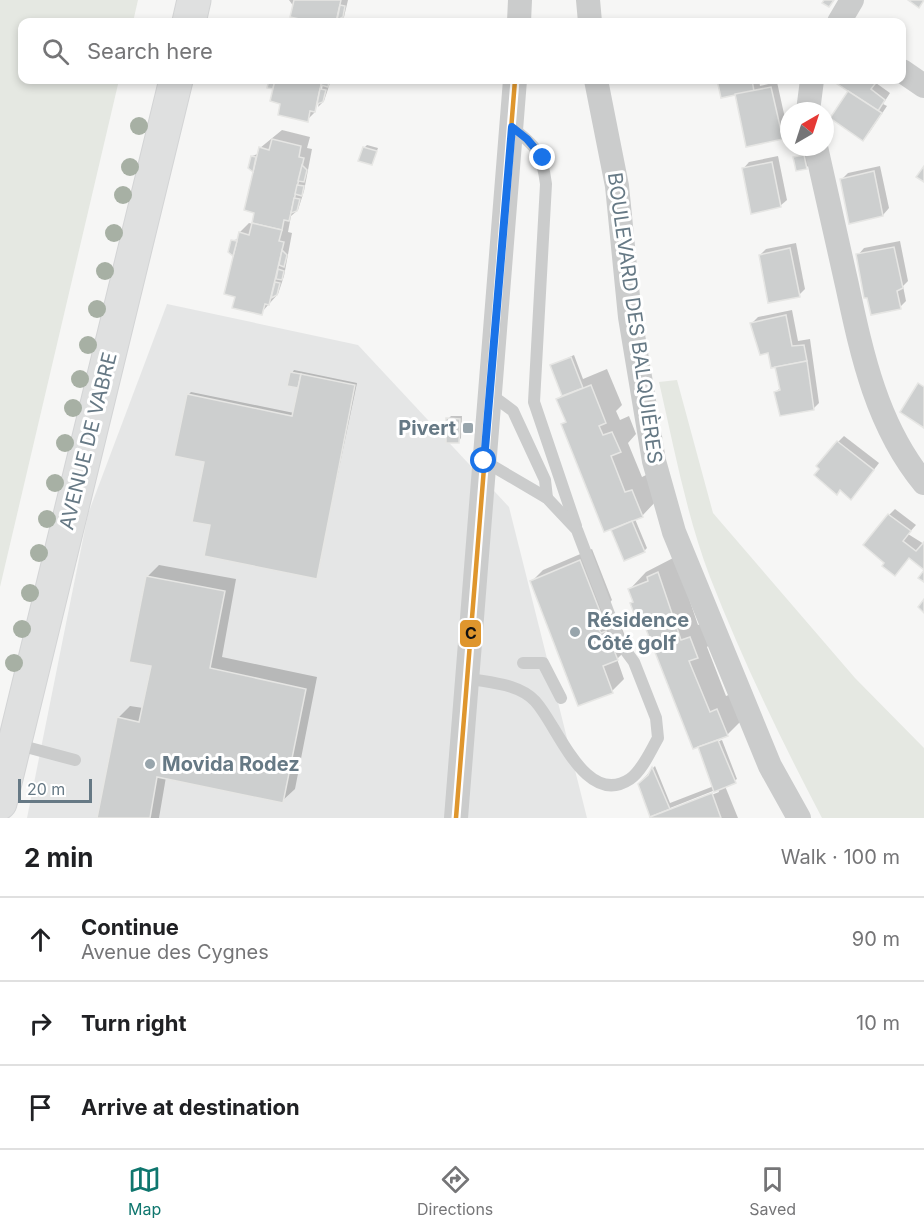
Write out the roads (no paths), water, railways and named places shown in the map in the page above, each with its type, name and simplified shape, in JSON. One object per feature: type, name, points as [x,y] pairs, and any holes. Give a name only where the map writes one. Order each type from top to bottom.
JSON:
[{"type":"main road","points":[[190,18],[194,0]]},
{"type":"main road","name":"AVENUE DE VABRE","points":[[0,802],[175,84]]},
{"type":"street","points":[[519,18],[520,0]]},
{"type":"street","points":[[588,0],[590,18]]},
{"type":"street","points":[[841,18],[852,0]]},
{"type":"street","points":[[906,74],[924,86]]},
{"type":"street","points":[[456,818],[515,84]]},
{"type":"street","name":"BOULEVARD DES BALQUIÈRES","points":[[597,84],[617,186],[630,317],[654,461],[674,532],[771,766],[799,818]]},
{"type":"street","points":[[809,102],[811,84]]},
{"type":"street","points":[[818,156],[866,372],[908,464],[924,483]]},
{"type":"lane","points":[[466,678],[519,689],[535,701],[583,773],[596,782],[609,785],[630,779],[658,738],[656,718],[634,662],[620,643],[577,530],[570,503],[534,402],[546,184],[543,158],[527,139],[512,127]]},
{"type":"lane","points":[[490,394],[513,411],[545,480],[547,498]]},
{"type":"lane","points":[[484,461],[547,498],[577,530]]},
{"type":"lane","points":[[523,663],[543,663],[561,698]]},
{"type":"lane","points":[[14,744],[75,760]]},
{"type":"place","name":"Pivert","points":[[468,428]]},
{"type":"place","name":"Résidence Côté golf","points":[[575,632]]},
{"type":"place","name":"Movida Rodez","points":[[150,764]]}]
